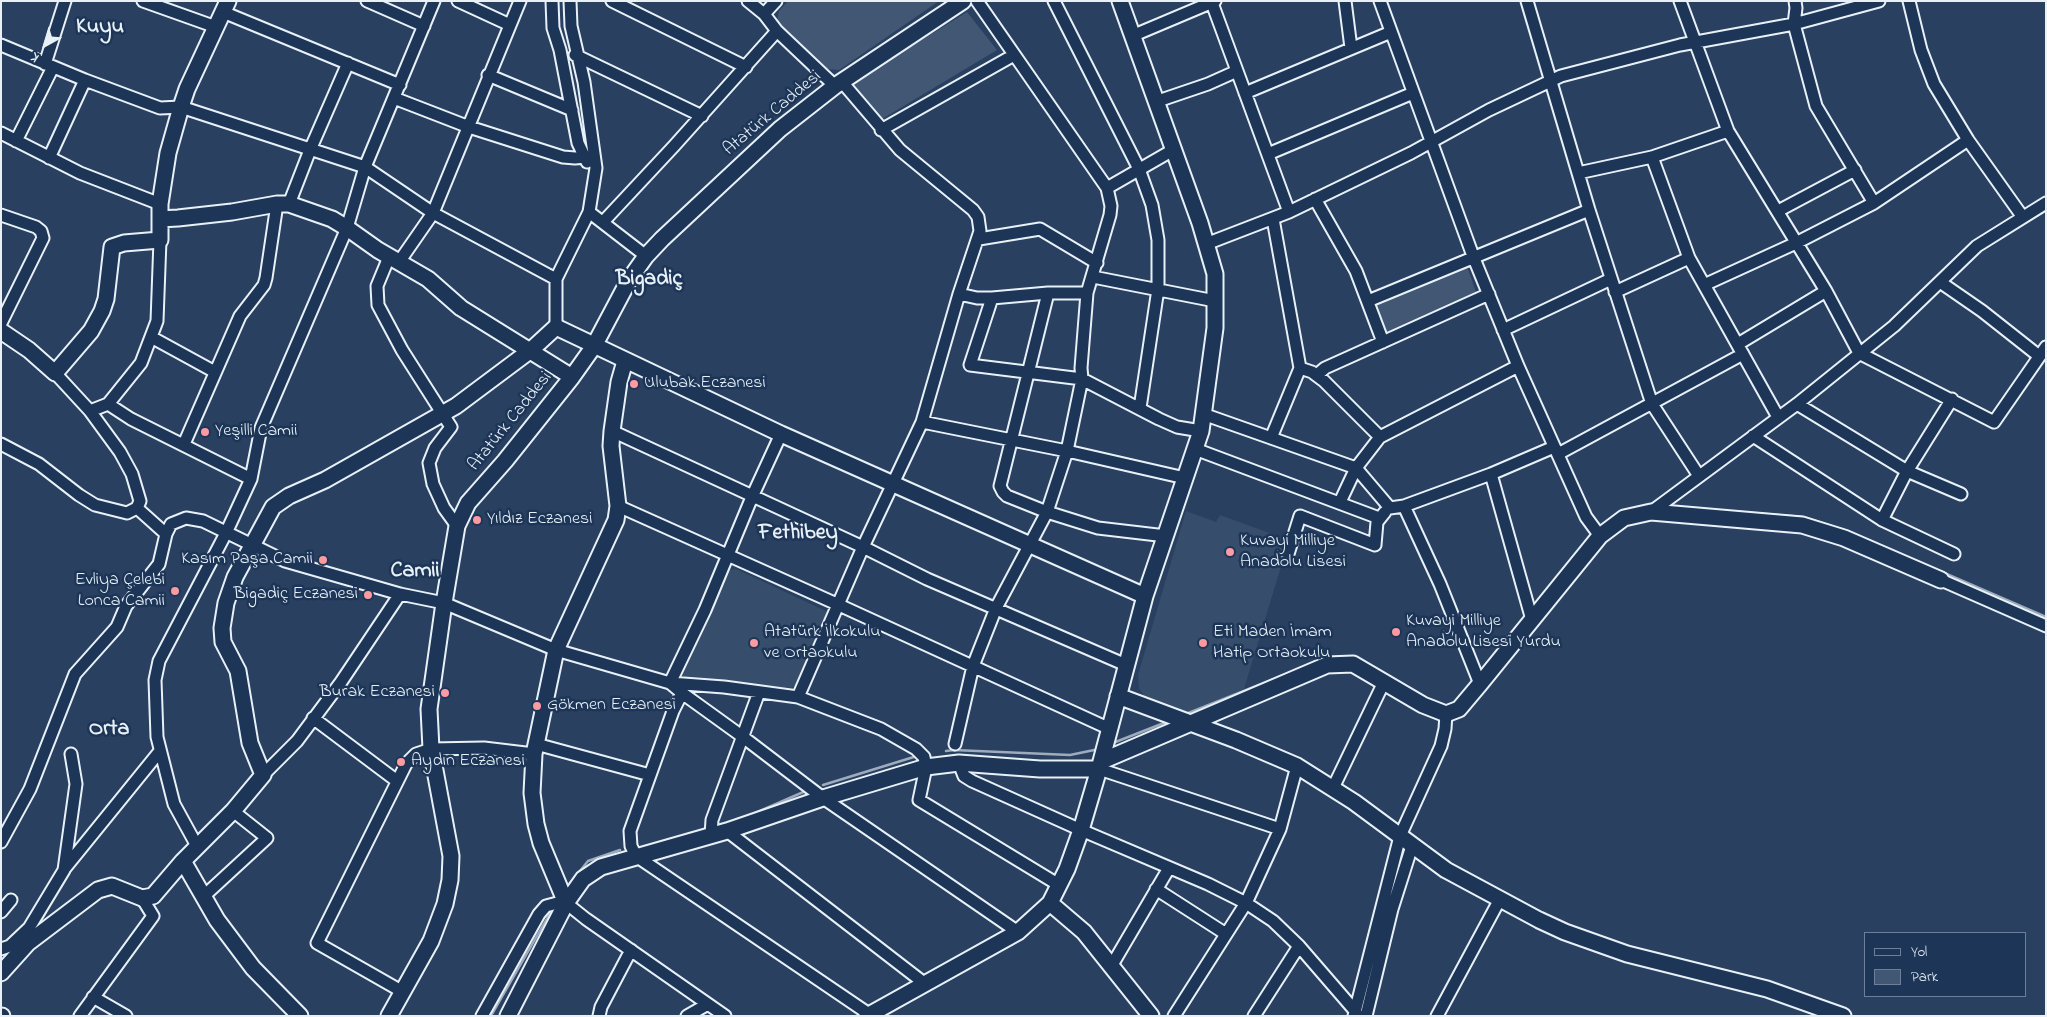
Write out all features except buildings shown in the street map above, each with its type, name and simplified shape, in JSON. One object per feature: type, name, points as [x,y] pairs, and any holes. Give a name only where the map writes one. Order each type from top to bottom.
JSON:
[{"type":"street","points":[[16,141],[49,65],[65,1]]},
{"type":"street","points":[[143,1],[216,27]]},
{"type":"street","points":[[367,1],[424,26]]},
{"type":"street","points":[[197,846],[174,804],[157,737],[155,680],[159,661],[252,479],[261,428],[347,228],[365,167],[434,1]]},
{"type":"street","points":[[458,1],[510,25]]},
{"type":"street","points":[[457,526],[444,508],[433,484],[429,463],[435,448],[451,426],[442,415],[402,350],[378,305],[377,286],[394,259],[433,213],[469,127],[488,75],[520,1]]},
{"type":"street","points":[[552,1],[553,28],[560,50],[578,143],[591,166],[596,168]]},
{"type":"street","points":[[263,775],[250,743],[238,671],[224,642],[222,628],[226,603],[235,577],[272,507],[289,496],[325,480],[442,415],[531,350],[556,327],[556,279],[589,212],[596,168],[579,56],[571,26],[570,1]]},
{"type":"street","points":[[612,1],[746,67]]},
{"type":"street","points":[[748,1],[764,14],[777,31],[839,84],[900,150],[973,210],[980,224],[979,239],[959,294],[922,422],[863,547],[798,697]]},
{"type":"street","points":[[764,14],[776,1]]},
{"type":"street","name":"Atatürk Caddesi","points":[[388,1016],[431,941],[445,904],[450,880],[451,856],[431,749],[429,709],[457,526],[468,503],[505,461],[572,377],[594,346],[629,280],[646,256],[662,239],[780,128],[839,84],[963,1]]},
{"type":"street","points":[[955,744],[973,666],[996,608],[1047,512],[1067,451],[1082,379],[1081,368],[1087,293],[1110,215],[1108,188],[976,1]]},
{"type":"street","points":[[1054,1],[1139,169],[1152,205],[1158,240],[1158,291],[1140,408]]},
{"type":"street","points":[[682,693],[673,711],[630,831],[630,846],[636,856],[868,1015],[1018,932],[1050,903],[1068,869],[1081,830],[1145,596],[1201,431],[1215,328],[1215,274],[1200,223],[1120,1]]},
{"type":"street","points":[[1345,1],[1351,48]]},
{"type":"street","points":[[1380,1],[1430,141],[1488,294],[1518,366],[1586,517],[1600,536]]},
{"type":"street","points":[[1527,1],[1589,210],[1652,404],[1699,476]]},
{"type":"street","points":[[1680,1],[1694,44],[1728,131],[1826,291],[1859,353],[1994,422],[2042,351],[1940,282]]},
{"type":"street","points":[[1795,1],[1794,24],[1816,106],[1874,203]]},
{"type":"street","points":[[1206,244],[1273,220],[1412,153],[1430,141],[1551,80],[1680,45],[1694,44],[1794,24],[1879,1]]},
{"type":"street","points":[[1909,1],[1928,69],[1944,102],[1968,140],[2022,216]]},
{"type":"street","points":[[1132,36],[1214,2],[1237,71],[1289,212]]},
{"type":"street","points":[[90,411],[108,404],[141,362],[157,321],[160,212],[168,153],[187,88],[226,7],[348,64],[400,85]]},
{"type":"street","points":[[603,222],[702,116],[777,31]]},
{"type":"street","points":[[1245,93],[1391,32]]},
{"type":"street","points":[[1,45],[85,80],[160,108],[181,107],[365,167],[433,213],[556,279]]},
{"type":"street","points":[[560,50],[579,56],[702,116]]},
{"type":"street","points":[[881,130],[1014,55]]},
{"type":"street","points":[[184,444],[240,316],[260,292],[266,278],[283,204],[310,150],[348,64]]},
{"type":"street","points":[[1155,102],[1208,84],[1237,71]]},
{"type":"street","points":[[488,75],[572,110]]},
{"type":"street","points":[[49,158],[85,80]]},
{"type":"street","points":[[1268,154],[1413,93]]},
{"type":"street","points":[[394,98],[469,127],[563,157],[575,158],[584,156]]},
{"type":"street","points":[[1578,173],[1652,157],[1728,131]]},
{"type":"street","points":[[1,133],[80,174],[160,212],[232,212],[283,204],[332,219],[428,279],[461,308],[572,377]]},
{"type":"street","points":[[1704,285],[1796,243],[1874,203],[1968,140]]},
{"type":"street","points":[[1108,188],[1173,150]]},
{"type":"street","points":[[1652,157],[1690,258],[1778,417]]},
{"type":"street","points":[[1778,211],[1855,170]]},
{"type":"street","points":[[1316,199],[1356,271],[1383,342]]},
{"type":"street","points":[[1651,512],[1797,404],[1894,326],[1977,246],[2022,216],[2046,203]]},
{"type":"street","points":[[1368,301],[1473,256],[1589,210]]},
{"type":"street","points":[[589,212],[646,256]]},
{"type":"street","points":[[1,215],[36,227],[42,232],[44,238],[1,323]]},
{"type":"street","points":[[1272,438],[1300,368],[1273,220]]},
{"type":"street","points":[[979,239],[1040,229],[1097,263]]},
{"type":"street","points":[[55,373],[90,331],[102,310],[106,299],[112,247],[124,243],[160,240]]},
{"type":"street","points":[[1616,292],[1690,258]]},
{"type":"street","points":[[1093,277],[1215,301]]},
{"type":"street","points":[[1503,330],[1611,279]]},
{"type":"street","points":[[1288,554],[1300,516],[1375,545],[1376,526],[1379,518],[1390,508],[1404,506],[1556,451],[1652,404],[1740,349],[1826,291]]},
{"type":"street","points":[[959,294],[976,298],[992,298],[1048,292],[1087,293]]},
{"type":"street","points":[[1048,292],[1000,486],[1007,496],[1047,512],[1098,528],[1166,536]]},
{"type":"street","points":[[1317,375],[1325,368],[1488,294]]},
{"type":"street","points":[[992,298],[970,365],[1028,374],[1082,379],[1140,408],[1159,420],[1177,427],[1201,431]]},
{"type":"street","points":[[556,327],[781,434],[1145,596]]},
{"type":"street","points":[[1,331],[29,350],[55,373],[90,411],[126,462],[132,474],[140,501],[137,508],[127,513],[95,505],[39,464],[1,444]]},
{"type":"street","points":[[151,337],[215,372]]},
{"type":"street","points":[[626,361],[619,382],[612,431],[611,446],[618,506],[614,527],[556,650],[535,749],[532,793],[536,824],[540,843],[566,902],[726,1016]]},
{"type":"street","points":[[1340,502],[1356,468],[1380,437],[1518,366]]},
{"type":"street","points":[[1300,368],[1317,375],[1380,437]]},
{"type":"street","points":[[1882,520],[1907,471],[1952,399]]},
{"type":"street","points":[[108,404],[132,419],[252,479]]},
{"type":"street","points":[[1797,404],[1907,471],[1961,494]]},
{"type":"street","points":[[1203,414],[1356,468],[1390,508]]},
{"type":"street","points":[[922,422],[1067,451],[1185,478]]},
{"type":"street","points":[[612,431],[863,547],[926,579],[1126,665]]},
{"type":"street","points":[[670,683],[729,555],[752,497],[781,434]]},
{"type":"street","points":[[1753,436],[1882,520],[1954,554]]},
{"type":"street","points":[[1195,448],[1379,518]]},
{"type":"street","points":[[1491,474],[1532,620]]},
{"type":"street","points":[[618,506],[839,604],[1110,729]]},
{"type":"street","points":[[1404,506],[1440,584],[1480,684]]},
{"type":"street","points":[[137,508],[166,534]]},
{"type":"street","points":[[508,1016],[566,902],[583,879],[601,867],[711,834],[727,831],[823,798],[926,767],[959,763],[1040,769],[1100,765],[1191,723],[1327,665],[1353,664],[1423,705],[1446,714],[1459,708],[1480,684],[1600,536],[1624,518],[1651,512],[1802,525],[1844,538],[2046,626]]},
{"type":"street","points":[[1,842],[30,789],[75,674],[117,627],[126,606],[160,564],[166,534],[171,524],[186,518],[203,521],[285,561],[400,594],[444,603],[556,650],[670,683],[724,687],[798,697],[881,729],[921,753],[926,767],[918,800],[1059,885]]},
{"type":"street","points":[[7,954],[28,943],[98,890],[112,886],[142,898],[153,896],[197,846],[233,811],[263,775],[288,752],[340,682],[400,594]]},
{"type":"street","points":[[1333,788],[1384,682]]},
{"type":"street","points":[[670,683],[823,798],[1018,932]]},
{"type":"street","points":[[711,834],[712,820],[759,692]]},
{"type":"street","points":[[1118,696],[1236,740],[1297,766],[1333,788],[1446,870],[1538,920],[1592,943],[1767,989],[1844,1016]]},
{"type":"street","points":[[1359,1015],[1400,836],[1441,746],[1446,714]]},
{"type":"street","points":[[312,718],[397,781]]},
{"type":"street","points":[[403,992],[317,943],[397,781],[411,758],[421,751],[431,749],[535,749],[650,775]]},
{"type":"street","points":[[1,972],[7,954],[28,928],[64,870],[160,751]]},
{"type":"street","points":[[64,870],[76,784],[71,754]]},
{"type":"street","points":[[959,763],[964,776],[972,781],[1208,884],[1246,903],[1272,921],[1299,946],[1359,1015]]},
{"type":"street","points":[[1100,765],[1280,829]]},
{"type":"street","points":[[1174,1016],[1246,903],[1280,829],[1297,766]]},
{"type":"street","points":[[204,896],[267,838],[233,811]]},
{"type":"street","points":[[727,831],[924,984]]},
{"type":"street","points":[[1359,1015],[1412,846]]},
{"type":"street","points":[[183,861],[218,920],[253,968],[296,1014]]},
{"type":"street","points":[[1112,965],[1169,868]]},
{"type":"street","points":[[1156,889],[1226,934]]},
{"type":"street","points":[[80,1016],[153,916],[142,898]]},
{"type":"street","points":[[1437,1016],[1500,899]]},
{"type":"street","points":[[1,912],[11,900]]},
{"type":"street","points":[[482,1016],[542,910],[555,902],[566,902]]},
{"type":"street","points":[[1050,903],[1084,932],[1151,1016]]},
{"type":"street","points":[[1254,1016],[1299,946]]},
{"type":"street","points":[[599,1016],[601,1007],[631,950]]},
{"type":"street","points":[[93,997],[126,1016]]},
{"type":"street","points":[[687,1016],[708,1004]]},
{"type":"shaded area","name":"Eti Maden İmam Hatip Ortaokulu","points":[[1186,511],[1216,522],[1220,515],[1289,540],[1244,689],[1186,715],[1144,696],[1139,688],[1138,675]]},
{"type":"shaded area","name":"Atatürk İlkokulu ve Ortaokulu","points":[[736,569],[828,612],[796,684],[792,688],[684,678],[679,673],[727,571]]},
{"type":"green space","points":[[788,1],[939,1],[839,70],[827,69],[777,22],[779,11]]},
{"type":"green space","points":[[967,12],[997,50],[882,119],[875,114],[855,91],[854,82]]},
{"type":"green space","points":[[1467,266],[1477,295],[1384,335],[1373,304]]},
{"type":"waterway","points":[[1688,508],[1804,517],[1847,531],[1893,551]]},
{"type":"waterway","points":[[1942,572],[2046,617]]},
{"type":"waterway","points":[[1186,714],[1329,657]]},
{"type":"waterway","points":[[1447,706],[1454,703],[1467,688]]},
{"type":"waterway","points":[[1113,743],[1169,721]]},
{"type":"waterway","points":[[946,751],[1070,755],[1099,749]]},
{"type":"waterway","points":[[823,785],[917,756]]},
{"type":"waterway","points":[[753,814],[808,790]]},
{"type":"waterway","points":[[567,887],[588,861],[620,850]]},
{"type":"waterway","points":[[491,1016],[553,908]]},
{"type":"place","name":"Ulubak Eczanesi","points":[[634,384]]},
{"type":"place","name":"Yeşilli Camii","points":[[205,432]]},
{"type":"place","name":"Yıldız Eczanesi","points":[[477,520]]},
{"type":"place","name":"Kuvayi Milliye Anadolu Lisesi","points":[[1230,552]]},
{"type":"place","name":"Kasım Paşa Camii","points":[[323,560]]},
{"type":"place","name":"Evliya Çelebi Lonca Camii","points":[[175,591]]},
{"type":"place","name":"Bigadiç Eczanesi","points":[[368,595]]},
{"type":"place","name":"Kuvayi Milliye Anadolu Lisesi Yurdu","points":[[1396,632]]},
{"type":"place","name":"Atatürk İlkokulu ve Ortaokulu","points":[[754,643]]},
{"type":"place","name":"Eti Maden İmam Hatip Ortaokulu","points":[[1203,643]]},
{"type":"place","name":"Burak Eczanesi","points":[[445,693]]},
{"type":"place","name":"Gökmen Eczanesi","points":[[537,706]]},
{"type":"place","name":"Aydın Eczanesi","points":[[401,762]]},
{"type":"district","name":"Kuyu","points":[[100,28]]},
{"type":"district","name":"Bigadiç","points":[[649,280]]},
{"type":"district","name":"Fethibey","points":[[798,534]]},
{"type":"district","name":"Camii","points":[[415,572]]},
{"type":"district","name":"Orta","points":[[109,730]]}]
